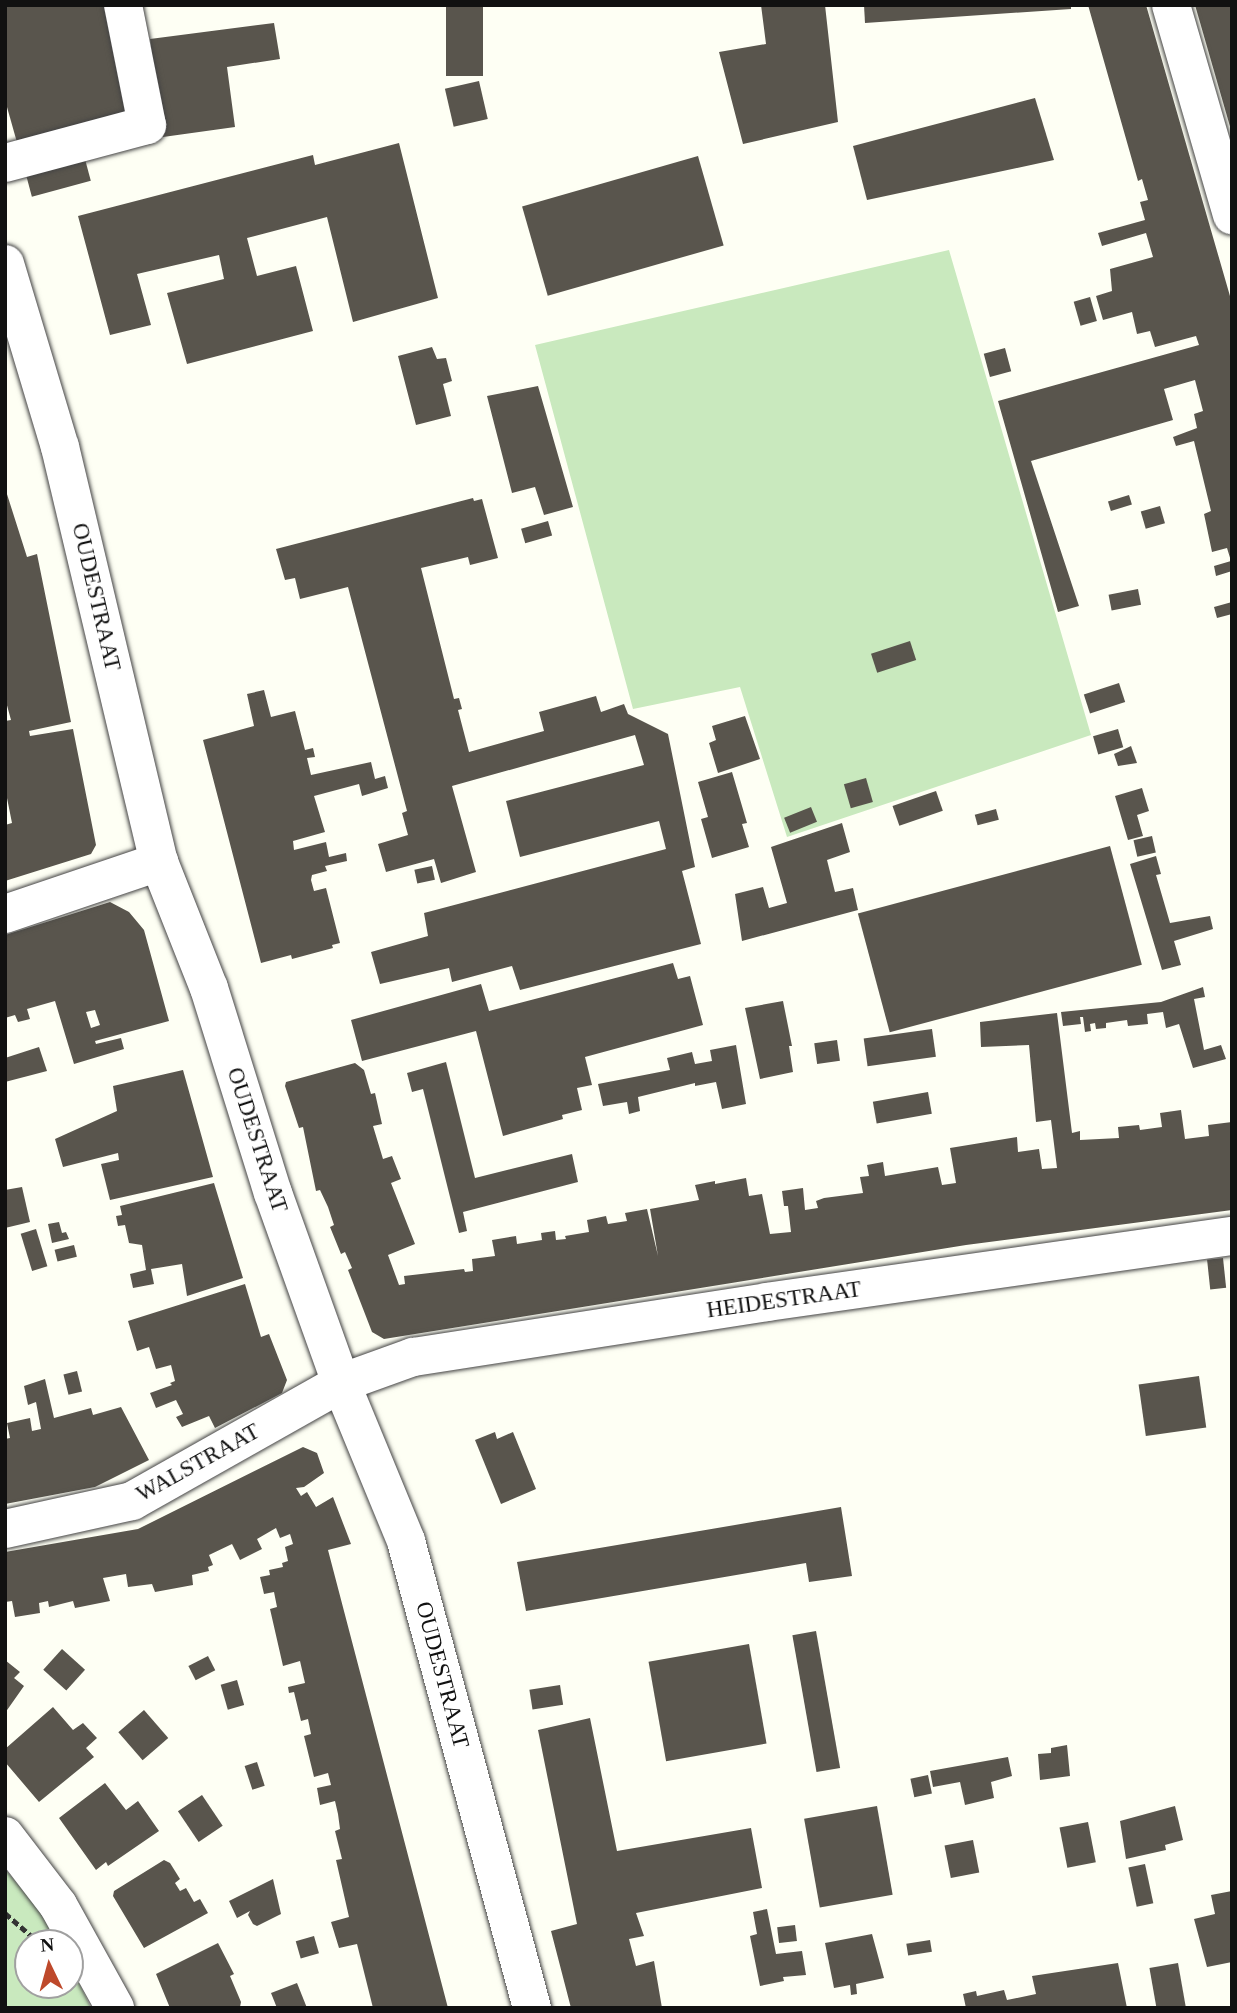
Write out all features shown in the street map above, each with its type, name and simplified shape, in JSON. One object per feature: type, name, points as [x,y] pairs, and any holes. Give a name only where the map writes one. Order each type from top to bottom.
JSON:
[{"type":"street","points":[[1171,5],[1232,215]]},
{"type":"street","points":[[5,163],[147,125],[124,30]]},
{"type":"street","name":"OUDESTRAAT","points":[[5,264],[60,447],[159,862],[209,988],[273,1193],[341,1383],[406,1541],[531,2008]]},
{"type":"street","points":[[5,914],[159,862]]},
{"type":"street","name":"HEIDESTRAAT","points":[[341,1383],[413,1357],[781,1300],[1232,1236]]},
{"type":"street","name":"WALSTRAAT","points":[[5,1529],[132,1501],[341,1383]]},
{"type":"street","points":[[5,1836],[58,1905],[115,2008]]},
{"type":"path","points":[[5,1913],[23,1929]]},
{"type":"green space","points":[[949,250],[1091,735],[787,837],[740,687],[633,709],[535,345]]},
{"type":"green space","points":[[5,1869],[38,1909],[50,1929],[14,1929],[14,1999],[84,1999],[84,1993],[91,2008],[5,2008]]},
{"type":"building","points":[[5,5],[107,5],[138,121],[20,153],[5,100]]},
{"type":"building","points":[[446,5],[483,5],[483,76],[446,76]]},
{"type":"building","points":[[761,5],[825,5],[838,122],[743,144],[719,52],[766,44]]},
{"type":"building","points":[[864,5],[1071,5],[1071,9],[865,23]]},
{"type":"building","points":[[1088,5],[1146,5],[1232,303],[1232,571],[1216,576],[1214,566],[1231,561],[1227,548],[1212,552],[1204,514],[1211,511],[1194,441],[1176,446],[1173,437],[1197,428],[1194,414],[1203,411],[1195,380],[1164,389],[1173,420],[1031,461],[1079,606],[1058,612],[998,401],[1199,345],[1196,336],[1155,347],[1150,331],[1137,334],[1132,312],[1103,320],[1096,296],[1112,291],[1110,269],[1153,257],[1146,233],[1102,246],[1098,233],[1145,220],[1140,202],[1148,200],[1142,179],[1138,181]]},
{"type":"building","points":[[1195,5],[1232,5],[1232,130],[1231,130]]},
{"type":"building","points":[[274,23],[280,59],[227,67],[235,127],[163,137],[150,39]]},
{"type":"building","points":[[479,81],[488,119],[454,127],[445,89]]},
{"type":"building","points":[[1035,98],[1054,160],[867,200],[853,146]]},
{"type":"building","points":[[399,143],[438,298],[353,322],[327,217],[247,238],[257,276],[296,266],[313,331],[187,364],[167,293],[224,279],[219,255],[137,274],[151,325],[110,335],[78,216],[313,155],[315,165]]},
{"type":"building","points":[[82,148],[91,181],[32,197],[23,164]]},
{"type":"building","points":[[698,156],[724,245],[548,296],[522,206]]},
{"type":"building","points":[[1090,297],[1097,321],[1081,326],[1074,302]]},
{"type":"building","points":[[432,347],[437,359],[446,358],[452,381],[443,384],[451,416],[416,425],[398,356]]},
{"type":"building","points":[[1005,348],[1011,371],[990,377],[984,354]]},
{"type":"building","points":[[538,386],[573,507],[544,515],[535,487],[512,493],[487,396]]},
{"type":"building","points":[[6,491],[27,557],[37,554],[71,722],[29,731],[30,736],[73,729],[96,845],[91,854],[5,881],[5,825],[12,823],[5,788],[5,721],[11,720],[5,698]]},
{"type":"building","points":[[1129,495],[1132,505],[1111,511],[1108,501]]},
{"type":"building","points":[[473,498],[474,501],[482,499],[498,558],[470,565],[468,557],[421,568],[454,699],[459,698],[462,709],[458,710],[469,752],[544,731],[539,712],[596,696],[601,712],[624,704],[628,714],[668,734],[695,867],[682,871],[701,944],[520,990],[512,966],[452,982],[449,968],[380,984],[371,952],[428,936],[424,913],[666,849],[659,821],[520,857],[506,801],[644,765],[635,735],[452,786],[476,872],[441,883],[434,859],[386,872],[378,844],[408,835],[402,813],[407,811],[348,587],[300,599],[295,578],[285,580],[276,549]]},
{"type":"building","points":[[1160,506],[1165,523],[1146,529],[1141,512]]},
{"type":"building","points":[[548,521],[552,535],[525,543],[521,529]]},
{"type":"building","points":[[1138,589],[1141,605],[1112,610],[1109,595]]},
{"type":"building","points":[[1232,602],[1232,614],[1217,618],[1214,607]]},
{"type":"building","points":[[910,641],[916,660],[877,673],[871,654]]},
{"type":"building","points":[[1119,683],[1125,702],[1090,713],[1084,694]]},
{"type":"building","points":[[264,690],[271,717],[295,711],[305,750],[313,748],[315,757],[307,758],[311,775],[371,762],[375,779],[385,776],[388,788],[362,796],[359,784],[314,796],[325,832],[293,841],[294,850],[326,842],[329,857],[346,853],[347,861],[325,866],[327,871],[312,875],[311,880],[314,891],[326,888],[340,943],[332,945],[333,948],[292,959],[291,955],[261,963],[203,740],[254,726],[247,694]]},
{"type":"building","points":[[745,716],[760,759],[718,773],[709,743],[716,740],[712,726]]},
{"type":"building","points":[[1118,729],[1123,747],[1098,754],[1093,736]]},
{"type":"building","points":[[1131,746],[1137,763],[1118,766],[1114,754]]},
{"type":"building","points":[[732,772],[747,823],[742,824],[749,847],[712,858],[701,819],[708,817],[698,782]]},
{"type":"building","points":[[866,778],[873,802],[851,808],[844,784]]},
{"type":"building","points":[[1142,788],[1149,811],[1137,815],[1143,836],[1128,840],[1115,796]]},
{"type":"building","points":[[936,791],[943,811],[899,826],[893,806]]},
{"type":"building","points":[[811,807],[817,822],[790,833],[784,818]]},
{"type":"building","points":[[996,809],[999,820],[978,825],[975,815]]},
{"type":"building","points":[[842,823],[850,852],[827,860],[835,892],[853,888],[858,910],[742,941],[735,894],[763,887],[769,908],[787,903],[771,847]]},
{"type":"building","points":[[1152,836],[1156,853],[1137,857],[1133,840]]},
{"type":"building","points":[[1110,846],[1142,965],[890,1032],[858,914]]},
{"type":"building","points":[[1156,856],[1161,874],[1156,875],[1170,923],[1210,916],[1213,929],[1174,941],[1181,965],[1162,970],[1130,864]]},
{"type":"building","points":[[432,866],[435,880],[417,883],[414,870]]},
{"type":"building","points":[[110,902],[129,912],[144,930],[169,1021],[95,1041],[96,1044],[121,1038],[124,1049],[74,1064],[55,1001],[27,1009],[30,1019],[18,1022],[15,1015],[5,1018],[5,935]],"holes":[[[95,1010],[100,1025],[91,1028],[86,1012]]]},
{"type":"building","points":[[673,963],[678,979],[690,976],[703,1025],[585,1057],[592,1085],[577,1088],[582,1110],[562,1115],[563,1119],[503,1136],[476,1031],[362,1061],[351,1020],[481,984],[489,1011]]},
{"type":"building","points":[[1203,987],[1205,997],[1194,999],[1204,1050],[1221,1045],[1226,1059],[1193,1068],[1179,1024],[1166,1028],[1163,1012],[1147,1014],[1148,1024],[1128,1026],[1127,1020],[1106,1023],[1106,1028],[1096,1029],[1095,1023],[1090,1024],[1091,1031],[1085,1032],[1083,1017],[1080,1017],[1081,1024],[1063,1026],[1061,1012],[1161,1002]]},
{"type":"building","points":[[783,1001],[792,1046],[789,1046],[793,1072],[760,1079],[745,1008]]},
{"type":"building","points":[[1057,1013],[1072,1133],[1080,1131],[1080,1140],[1119,1138],[1118,1127],[1139,1125],[1140,1130],[1162,1127],[1160,1113],[1181,1110],[1185,1139],[1209,1136],[1208,1125],[1232,1122],[1232,1210],[966,1245],[384,1339],[372,1332],[348,1270],[352,1268],[345,1252],[341,1254],[330,1227],[334,1225],[320,1190],[316,1191],[303,1127],[299,1128],[285,1086],[286,1082],[355,1063],[364,1070],[371,1094],[375,1093],[382,1124],[373,1126],[383,1159],[392,1156],[401,1179],[391,1183],[415,1244],[388,1255],[399,1285],[405,1284],[404,1276],[464,1269],[465,1272],[473,1271],[472,1259],[495,1256],[492,1240],[516,1236],[517,1244],[542,1240],[541,1233],[555,1231],[556,1240],[566,1239],[565,1236],[589,1232],[587,1220],[606,1216],[608,1224],[627,1221],[625,1213],[647,1209],[658,1256],[650,1209],[699,1200],[695,1185],[715,1181],[715,1184],[746,1178],[749,1196],[762,1194],[770,1234],[791,1232],[788,1206],[784,1206],[782,1191],[803,1188],[805,1210],[818,1208],[816,1201],[824,1198],[863,1193],[860,1177],[869,1176],[867,1165],[883,1162],[885,1176],[938,1167],[942,1185],[956,1183],[950,1148],[1017,1137],[1018,1152],[1039,1149],[1042,1169],[1057,1168],[1051,1120],[1036,1122],[1029,1045],[981,1047],[980,1022]]},
{"type":"building","points":[[932,1029],[936,1057],[868,1066],[864,1039]]},
{"type":"building","points":[[837,1040],[840,1061],[817,1064],[814,1043]]},
{"type":"building","points":[[736,1045],[746,1104],[722,1109],[716,1082],[695,1086],[695,1083],[638,1097],[640,1111],[629,1114],[627,1102],[603,1106],[598,1084],[670,1070],[667,1058],[692,1052],[695,1064],[712,1061],[710,1050]]},
{"type":"building","points":[[39,1047],[47,1071],[5,1082],[5,1058]]},
{"type":"building","points":[[446,1062],[475,1178],[572,1154],[578,1182],[463,1212],[467,1231],[459,1233],[423,1089],[412,1092],[407,1073]]},
{"type":"building","points":[[183,1070],[213,1177],[110,1200],[101,1164],[119,1160],[118,1153],[63,1167],[55,1139],[117,1111],[113,1086]]},
{"type":"building","points":[[928,1092],[932,1114],[877,1123],[873,1102]]},
{"type":"building","points":[[214,1183],[243,1278],[187,1296],[182,1264],[151,1269],[154,1284],[133,1288],[130,1274],[146,1270],[142,1245],[129,1243],[125,1225],[118,1226],[116,1216],[122,1215],[120,1206]]},
{"type":"building","points":[[22,1187],[30,1222],[5,1228],[5,1190]]},
{"type":"building","points":[[59,1222],[62,1233],[66,1232],[69,1239],[52,1243],[48,1224]]},
{"type":"building","points":[[36,1229],[47,1266],[32,1271],[21,1234]]},
{"type":"building","points":[[74,1245],[77,1257],[57,1261],[55,1250]]},
{"type":"building","points":[[1223,1258],[1226,1288],[1210,1290],[1207,1260]]},
{"type":"building","points":[[245,1284],[261,1337],[269,1334],[287,1380],[282,1393],[215,1428],[209,1416],[182,1427],[176,1417],[183,1414],[176,1400],[156,1408],[150,1393],[172,1385],[170,1383],[175,1381],[171,1365],[156,1369],[149,1347],[137,1351],[128,1321]]},
{"type":"building","points":[[77,1371],[82,1391],[68,1395],[63,1374]]},
{"type":"building","points":[[1199,1376],[1206,1427],[1146,1436],[1139,1384]]},
{"type":"building","points":[[45,1379],[54,1418],[91,1408],[93,1415],[121,1407],[149,1460],[95,1487],[5,1504],[5,1439],[10,1438],[7,1423],[30,1418],[32,1431],[41,1429],[36,1402],[28,1405],[24,1386]]},
{"type":"building","points":[[495,1432],[497,1439],[513,1432],[536,1489],[501,1504],[475,1440]]},
{"type":"building","points":[[303,1447],[317,1453],[324,1473],[304,1487],[296,1488],[301,1496],[307,1492],[316,1507],[333,1497],[351,1544],[328,1550],[448,2008],[373,2008],[357,1944],[339,1948],[331,1922],[349,1917],[336,1860],[342,1859],[335,1831],[340,1829],[338,1814],[335,1801],[320,1805],[317,1788],[331,1785],[328,1773],[314,1777],[304,1736],[311,1734],[308,1719],[301,1721],[294,1692],[289,1693],[288,1687],[305,1683],[300,1661],[283,1666],[270,1609],[277,1607],[274,1592],[264,1594],[260,1577],[270,1575],[269,1570],[283,1567],[282,1563],[288,1561],[285,1547],[293,1544],[290,1534],[280,1538],[276,1528],[257,1539],[262,1549],[240,1560],[232,1544],[209,1555],[213,1565],[208,1567],[209,1571],[192,1575],[193,1585],[155,1592],[152,1584],[128,1587],[126,1574],[103,1578],[110,1601],[75,1608],[73,1601],[49,1607],[48,1601],[39,1603],[40,1613],[15,1617],[12,1601],[5,1602],[5,1552],[138,1529]]},
{"type":"building","points":[[841,1507],[852,1576],[809,1582],[806,1563],[526,1611],[517,1562]]},
{"type":"building","points":[[816,1631],[840,1768],[817,1772],[792,1635]]},
{"type":"building","points":[[749,1644],[767,1743],[666,1761],[649,1662]]},
{"type":"building","points":[[62,1649],[85,1670],[66,1691],[43,1670]]},
{"type":"building","points":[[208,1656],[215,1670],[196,1680],[188,1666]]},
{"type":"building","points":[[5,1660],[20,1672],[14,1678],[24,1686],[5,1713]]},
{"type":"building","points":[[237,1680],[244,1705],[228,1710],[221,1685]]},
{"type":"building","points":[[560,1685],[563,1705],[533,1710],[529,1690]]},
{"type":"building","points":[[53,1707],[73,1730],[83,1723],[97,1738],[86,1748],[94,1757],[39,1802],[5,1762],[5,1749]]},
{"type":"building","points":[[144,1710],[168,1738],[143,1760],[118,1732]]},
{"type":"building","points":[[590,1718],[617,1851],[751,1828],[762,1888],[636,1913],[644,1936],[629,1939],[636,1966],[654,1961],[662,2008],[571,2008],[551,1931],[577,1924],[538,1730]]},
{"type":"building","points":[[1067,1745],[1070,1776],[1040,1780],[1038,1754],[1051,1753],[1051,1748]]},
{"type":"building","points":[[1008,1757],[1012,1776],[991,1782],[994,1798],[965,1805],[960,1782],[933,1787],[930,1771]]},
{"type":"building","points":[[257,1762],[265,1786],[252,1790],[245,1766]]},
{"type":"building","points":[[928,1775],[932,1794],[914,1797],[910,1779]]},
{"type":"building","points":[[105,1783],[126,1810],[138,1801],[159,1831],[108,1866],[106,1862],[96,1870],[59,1818]]},
{"type":"building","points":[[202,1795],[223,1826],[199,1842],[178,1811]]},
{"type":"building","points":[[877,1806],[893,1895],[820,1907],[804,1819]]},
{"type":"building","points":[[1175,1806],[1183,1840],[1165,1845],[1166,1850],[1126,1859],[1120,1821]]},
{"type":"building","points":[[1088,1822],[1096,1862],[1067,1868],[1060,1828]]},
{"type":"building","points":[[973,1840],[979,1872],[951,1878],[945,1846]]},
{"type":"building","points":[[164,1860],[170,1863],[180,1879],[175,1883],[180,1891],[186,1888],[194,1902],[200,1899],[208,1913],[144,1948],[113,1896],[114,1891]]},
{"type":"building","points":[[1145,1864],[1153,1903],[1137,1907],[1128,1868]]},
{"type":"building","points":[[273,1879],[281,1914],[257,1926],[248,1915],[250,1911],[237,1918],[229,1901]]},
{"type":"building","points":[[1232,1891],[1232,1962],[1207,1967],[1194,1919],[1215,1914],[1211,1895]]},
{"type":"building","points":[[767,1909],[776,1954],[802,1951],[806,1975],[783,1977],[784,1981],[760,1986],[750,1936],[757,1934],[753,1912]]},
{"type":"building","points":[[795,1925],[797,1941],[779,1943],[777,1927]]},
{"type":"building","points":[[872,1934],[884,1978],[856,1984],[857,1994],[851,1995],[850,1985],[834,1988],[825,1943]]},
{"type":"building","points":[[314,1936],[319,1953],[301,1959],[296,1941]]},
{"type":"building","points":[[930,1940],[932,1952],[908,1956],[906,1944]]},
{"type":"building","points":[[218,1943],[234,1974],[230,1976],[241,2002],[240,2007],[170,2008],[156,1974]]},
{"type":"building","points":[[1118,1963],[1127,2008],[966,2008],[963,1994],[976,1991],[977,1996],[1004,1990],[1007,2000],[1036,1994],[1032,1976]]},
{"type":"building","points":[[1178,1963],[1186,2008],[1156,2008],[1149,1968]]},
{"type":"building","points":[[297,1983],[307,2008],[277,2008],[271,1993]]}]
